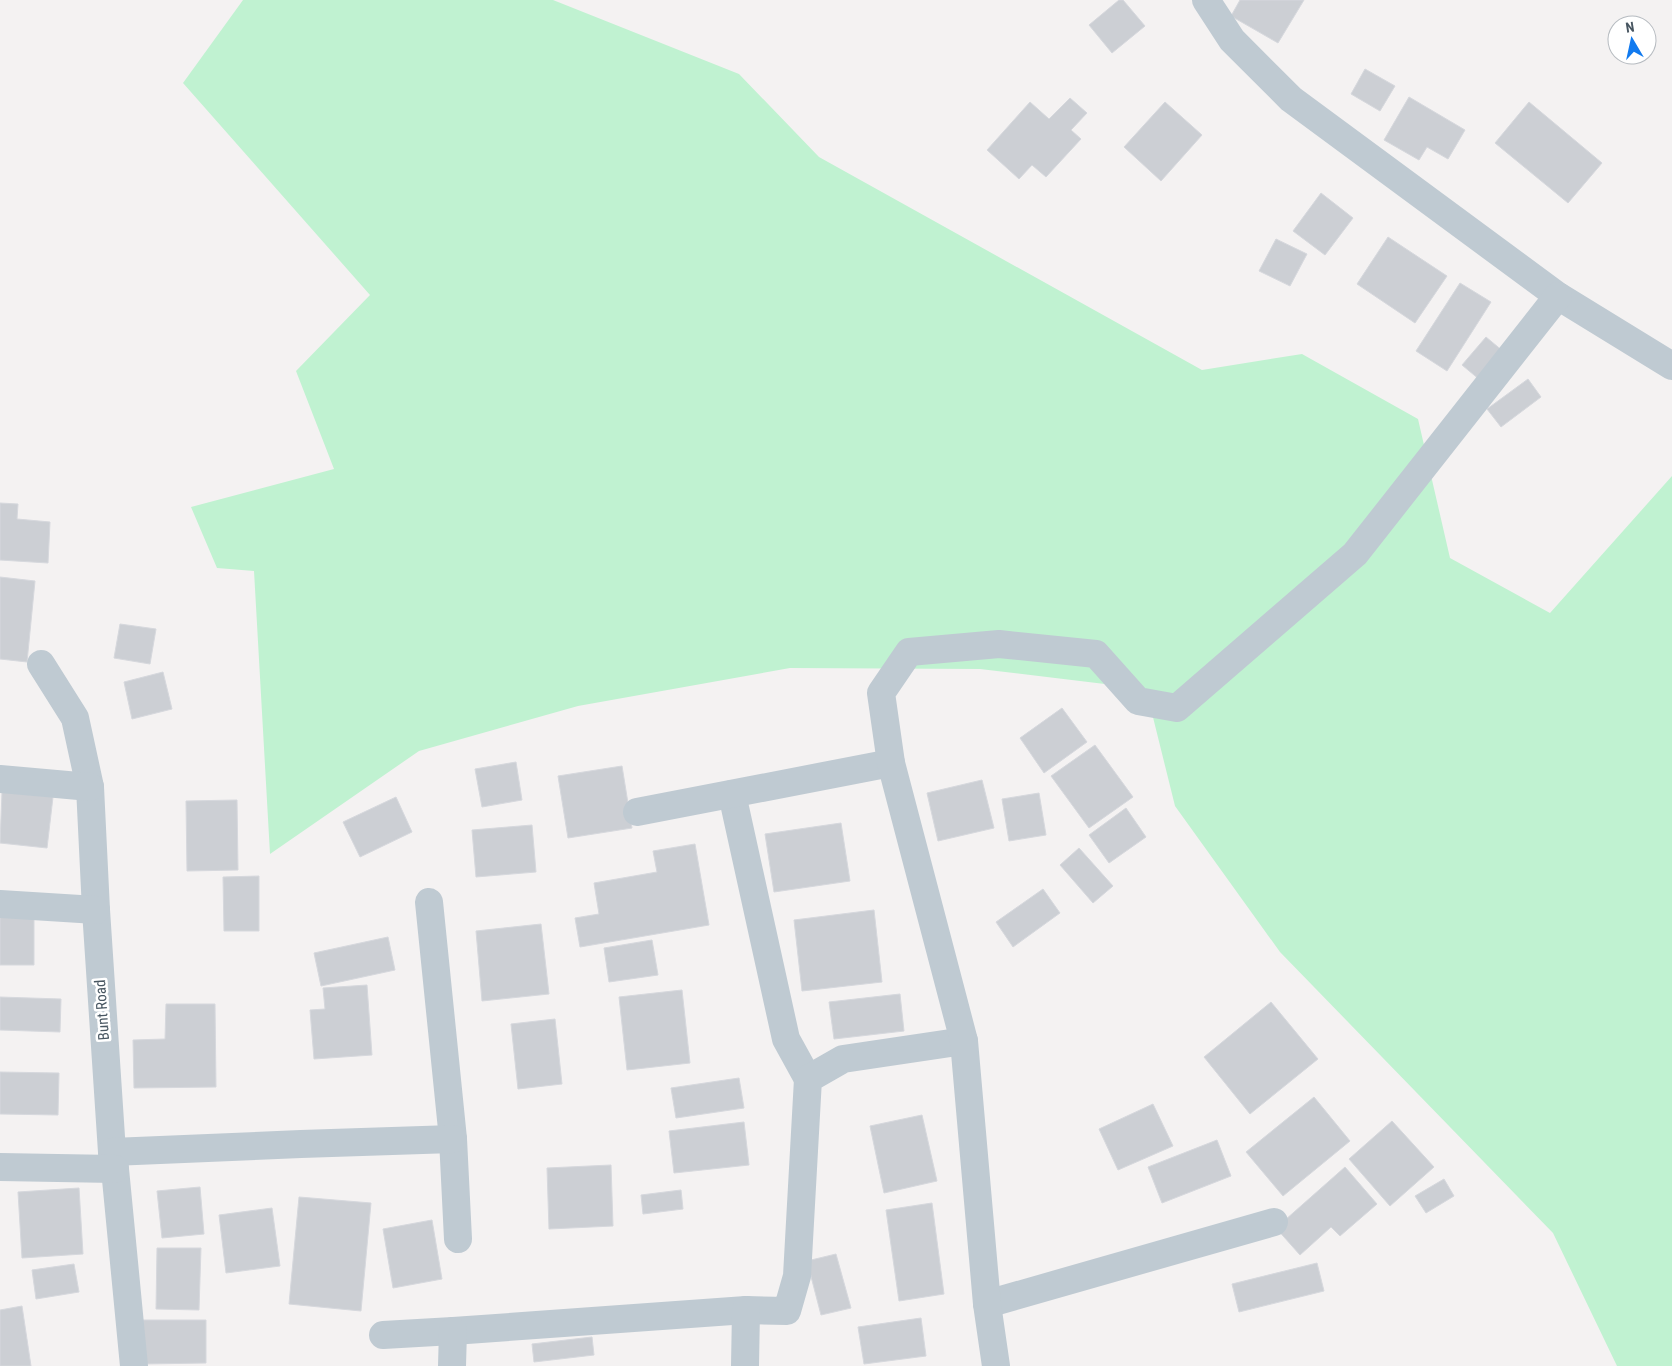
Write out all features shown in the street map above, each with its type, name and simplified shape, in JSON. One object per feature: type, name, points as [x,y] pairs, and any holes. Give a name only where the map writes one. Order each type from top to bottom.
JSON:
[{"type":"street","points":[[1206,0],[1232,40],[1291,99],[1558,296],[1672,366]]},
{"type":"street","points":[[996,1366],[987,1304],[964,1041],[891,763],[881,693],[909,652],[999,644],[1096,654],[1138,701],[1177,708],[1355,554],[1558,296]]},
{"type":"street","name":"Bunt Road","points":[[41,664],[75,718],[90,787],[96,910],[113,1161],[134,1366]]},
{"type":"street","points":[[637,812],[891,763]]},
{"type":"street","points":[[0,779],[90,787]]},
{"type":"street","points":[[383,1335],[746,1310],[787,1311],[797,1276],[808,1079],[786,1039],[732,794]]},
{"type":"street","points":[[429,902],[453,1139],[458,1239]]},
{"type":"street","points":[[0,904],[96,910]]},
{"type":"street","points":[[808,1079],[843,1060],[964,1041]]},
{"type":"street","points":[[0,1167],[113,1161],[311,1143],[453,1139]]},
{"type":"street","points":[[987,1304],[1274,1222]]},
{"type":"street","points":[[745,1366],[746,1310]]},
{"type":"street","points":[[452,1366],[453,1331]]},
{"type":"green space","points":[[243,0],[553,0],[739,74],[819,157],[1202,370],[1302,354],[1418,419],[1450,558],[1550,613],[1672,476],[1672,1366],[1617,1366],[1553,1233],[1280,952],[1175,806],[1146,689],[980,669],[790,668],[578,706],[419,751],[270,854],[254,571],[217,568],[191,507],[334,469],[296,371],[370,295],[183,83]]},
{"type":"building","points":[[1119,0],[1123,0],[1145,26],[1112,53],[1089,25]]},
{"type":"building","points":[[1240,0],[1304,0],[1278,43],[1231,16]]},
{"type":"building","points":[[1365,69],[1395,86],[1380,111],[1351,94]]},
{"type":"building","points":[[1409,97],[1465,130],[1448,159],[1427,147],[1419,160],[1384,140]]},
{"type":"building","points":[[1070,98],[1087,113],[1071,130],[1081,139],[1046,177],[1032,165],[1019,179],[987,150],[1030,102],[1049,119]]},
{"type":"building","points":[[1165,102],[1202,135],[1161,181],[1124,147]]},
{"type":"building","points":[[1529,102],[1602,163],[1568,203],[1495,143]]},
{"type":"building","points":[[1321,193],[1353,218],[1325,255],[1293,231]]},
{"type":"building","points":[[1388,237],[1447,276],[1415,323],[1357,284]]},
{"type":"building","points":[[1276,239],[1307,254],[1290,286],[1259,271]]},
{"type":"building","points":[[1460,283],[1491,302],[1447,371],[1416,351]]},
{"type":"building","points":[[1486,337],[1504,352],[1480,380],[1462,365]]},
{"type":"building","points":[[1528,379],[1541,397],[1501,427],[1487,409]]},
{"type":"building","points":[[0,503],[18,504],[17,519],[50,522],[48,563],[0,560]]},
{"type":"building","points":[[0,577],[35,581],[27,662],[0,659]]},
{"type":"building","points":[[120,624],[156,629],[150,664],[114,658]]},
{"type":"building","points":[[163,672],[172,709],[132,719],[124,682]]},
{"type":"building","points":[[1062,708],[1087,742],[1044,773],[1020,738]]},
{"type":"building","points":[[1095,745],[1133,797],[1089,828],[1051,776]]},
{"type":"building","points":[[516,762],[522,800],[482,807],[475,769]]},
{"type":"building","points":[[622,766],[632,828],[568,838],[558,776]]},
{"type":"building","points":[[982,780],[994,828],[938,841],[927,793]]},
{"type":"building","points":[[2,792],[53,797],[47,848],[0,843]]},
{"type":"building","points":[[1039,793],[1046,835],[1009,841],[1002,799]]},
{"type":"building","points":[[396,797],[412,832],[360,857],[343,822]]},
{"type":"building","points":[[237,800],[238,870],[187,871],[186,801]]},
{"type":"building","points":[[1126,808],[1146,837],[1109,863],[1089,835]]},
{"type":"building","points":[[841,823],[850,881],[774,892],[765,834]]},
{"type":"building","points":[[532,825],[536,872],[476,877],[472,830]]},
{"type":"building","points":[[695,844],[709,925],[580,947],[575,918],[599,914],[594,883],[657,872],[653,851]]},
{"type":"building","points":[[1079,848],[1113,886],[1093,903],[1060,865]]},
{"type":"building","points":[[259,876],[259,931],[224,931],[223,877]]},
{"type":"building","points":[[1043,889],[1060,913],[1013,947],[996,922]]},
{"type":"building","points":[[874,910],[882,982],[802,991],[794,920]]},
{"type":"building","points":[[34,914],[34,965],[0,965],[0,915]]},
{"type":"building","points":[[541,924],[549,994],[482,1001],[476,931]]},
{"type":"building","points":[[388,937],[395,970],[321,986],[314,953]]},
{"type":"building","points":[[652,940],[658,975],[609,982],[604,948]]},
{"type":"building","points":[[367,985],[372,1055],[314,1059],[310,1010],[325,1009],[323,988]]},
{"type":"building","points":[[682,990],[690,1063],[627,1070],[619,997]]},
{"type":"building","points":[[900,994],[904,1031],[834,1039],[829,1002]]},
{"type":"building","points":[[0,997],[61,999],[60,1032],[0,1030]]},
{"type":"building","points":[[1271,1002],[1318,1059],[1250,1114],[1204,1057]]},
{"type":"building","points":[[166,1004],[215,1004],[216,1087],[134,1088],[133,1040],[165,1039]]},
{"type":"building","points":[[555,1019],[562,1084],[518,1089],[511,1024]]},
{"type":"building","points":[[0,1072],[59,1073],[58,1115],[0,1114]]},
{"type":"building","points":[[739,1078],[744,1108],[676,1118],[671,1088]]},
{"type":"building","points":[[1314,1097],[1350,1141],[1283,1196],[1246,1152]]},
{"type":"building","points":[[1153,1104],[1173,1146],[1118,1170],[1099,1129]]},
{"type":"building","points":[[922,1115],[937,1181],[884,1193],[870,1126]]},
{"type":"building","points":[[1392,1121],[1434,1167],[1390,1206],[1349,1159]]},
{"type":"building","points":[[744,1122],[749,1165],[674,1173],[669,1131]]},
{"type":"building","points":[[1217,1140],[1231,1176],[1162,1203],[1148,1167]]},
{"type":"building","points":[[611,1165],[613,1226],[549,1229],[547,1168]]},
{"type":"building","points":[[1345,1167],[1377,1204],[1340,1236],[1331,1227],[1300,1255],[1276,1228]]},
{"type":"building","points":[[1444,1179],[1454,1196],[1426,1213],[1415,1196]]},
{"type":"building","points":[[200,1187],[204,1234],[162,1238],[157,1191]]},
{"type":"building","points":[[79,1188],[83,1254],[22,1258],[18,1192]]},
{"type":"building","points":[[681,1190],[683,1209],[643,1214],[641,1195]]},
{"type":"building","points":[[299,1197],[371,1203],[361,1311],[289,1304]]},
{"type":"building","points":[[932,1203],[944,1294],[899,1301],[886,1210]]},
{"type":"building","points":[[272,1208],[280,1266],[226,1273],[219,1215]]},
{"type":"building","points":[[432,1220],[442,1279],[393,1288],[383,1229]]},
{"type":"building","points":[[157,1248],[201,1248],[199,1310],[156,1309]]},
{"type":"building","points":[[836,1254],[851,1308],[821,1315],[807,1261]]},
{"type":"building","points":[[1317,1263],[1324,1291],[1239,1312],[1232,1284]]},
{"type":"building","points":[[74,1264],[79,1292],[36,1299],[32,1270]]},
{"type":"building","points":[[22,1306],[31,1366],[0,1366],[0,1310]]},
{"type":"building","points":[[921,1318],[926,1356],[864,1364],[858,1327]]},
{"type":"building","points":[[143,1320],[206,1320],[206,1363],[143,1364]]},
{"type":"building","points":[[592,1337],[594,1355],[534,1362],[532,1344]]}]
